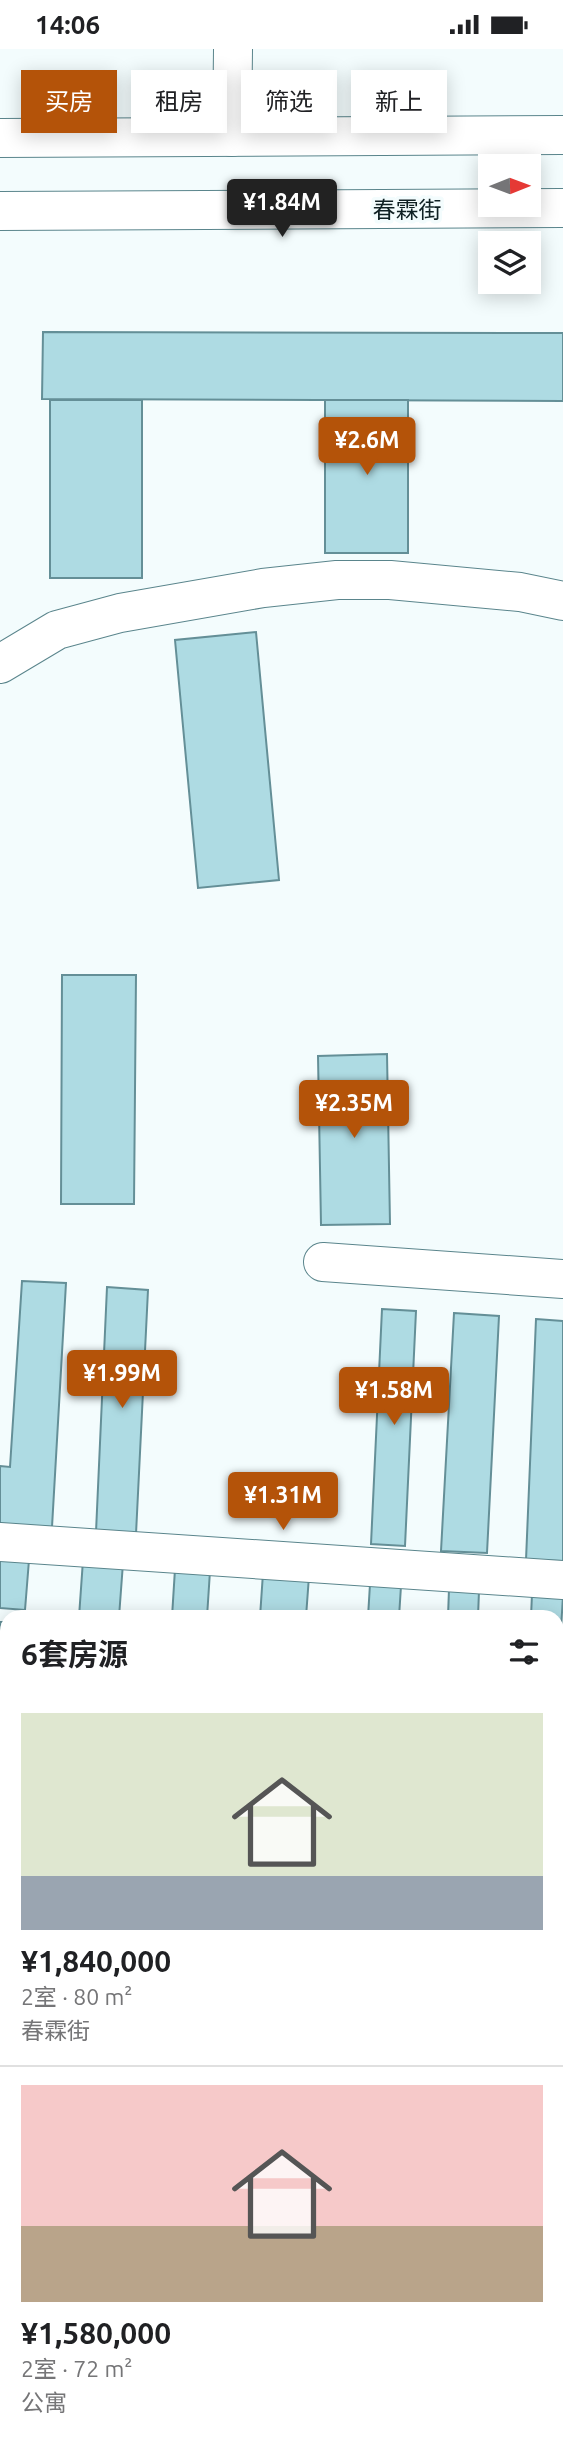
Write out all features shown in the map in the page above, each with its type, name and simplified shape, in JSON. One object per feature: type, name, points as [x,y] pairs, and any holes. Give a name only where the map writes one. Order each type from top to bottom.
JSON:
[{"type":"main road","points":[[232,137],[233,49]]},
{"type":"main road","points":[[0,138],[563,135]]},
{"type":"main road","name":"春霖街","points":[[0,211],[563,208]]},
{"type":"main road","points":[[0,664],[57,630],[120,613],[263,588],[337,580],[390,580],[520,592],[563,601]]},
{"type":"main road","points":[[323,1262],[563,1279]]},
{"type":"main road","points":[[0,1542],[563,1580]]},
{"type":"building","points":[[43,332],[563,333],[563,401],[42,399]]},
{"type":"building","points":[[50,400],[142,400],[142,578],[50,578]]},
{"type":"building","points":[[325,400],[408,400],[408,553],[325,553]]},
{"type":"building","points":[[256,632],[279,880],[198,888],[175,640]]},
{"type":"building","points":[[62,975],[136,975],[134,1204],[61,1204]]},
{"type":"building","points":[[387,1054],[390,1224],[321,1225],[318,1056]]},
{"type":"building","points":[[22,1281],[66,1283],[52,1527],[0,1524],[0,1466],[10,1467]]},
{"type":"building","points":[[107,1287],[148,1290],[136,1534],[96,1532]]},
{"type":"building","points":[[382,1309],[416,1311],[405,1546],[371,1544]]},
{"type":"building","points":[[454,1313],[499,1316],[487,1553],[441,1551]]},
{"type":"building","points":[[536,1319],[563,1321],[563,1561],[526,1560]]},
{"type":"building","points":[[0,1558],[29,1560],[25,1610],[0,1608]]},
{"type":"building","points":[[83,1560],[123,1563],[120,1610],[79,1610]]},
{"type":"building","points":[[175,1569],[210,1571],[207,1610],[172,1610]]},
{"type":"building","points":[[263,1573],[309,1576],[307,1610],[260,1610]]},
{"type":"building","points":[[370,1584],[401,1586],[399,1610],[368,1610]]},
{"type":"building","points":[[449,1589],[479,1591],[478,1610],[448,1610]]},
{"type":"building","points":[[532,1594],[563,1596],[562,1610],[531,1610]]}]
